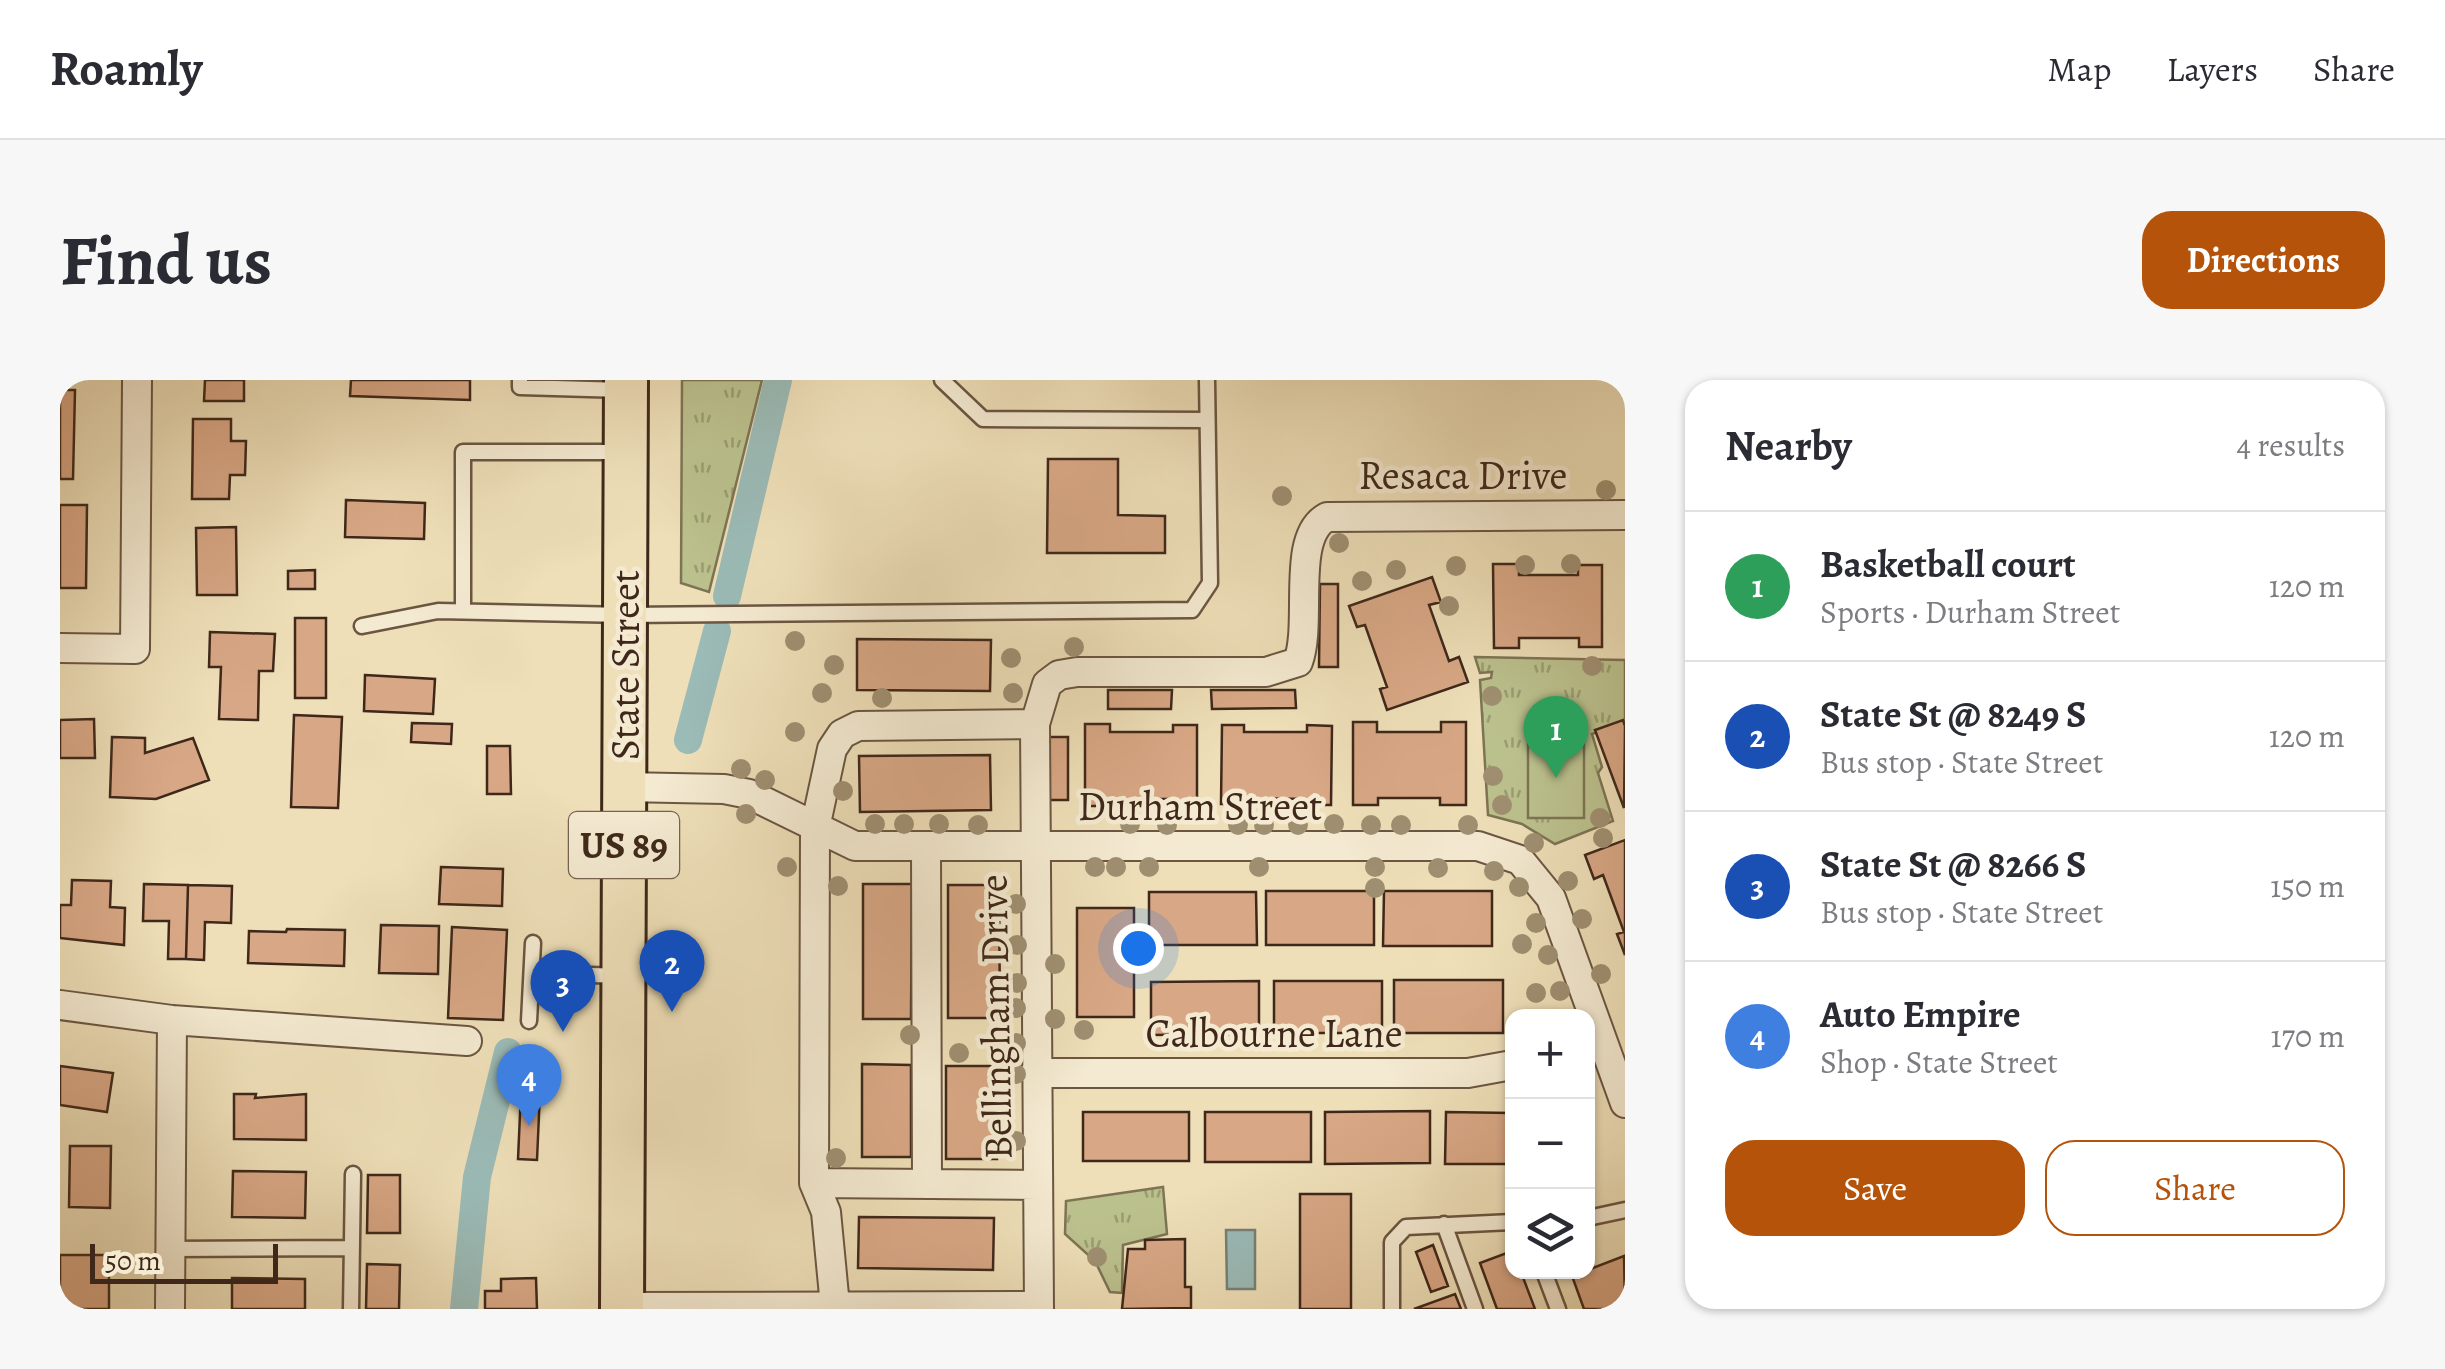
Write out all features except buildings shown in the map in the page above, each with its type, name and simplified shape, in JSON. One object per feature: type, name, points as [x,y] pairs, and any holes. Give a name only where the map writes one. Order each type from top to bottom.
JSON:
[{"type":"main road","name":"State Street","points":[[622,1308],[626,385]]},
{"type":"street","points":[[60,648],[136,648],[137,380]]},
{"type":"street","name":"Resaca Drive","points":[[1035,724],[1040,696],[1059,675],[1266,672],[1298,662],[1306,628],[1309,538],[1315,524],[1327,517],[1625,515]]},
{"type":"street","points":[[835,1307],[826,1212],[814,1182],[815,828],[832,749],[842,734],[858,726],[1035,724]]},
{"type":"street","name":"Bellingham Drive","points":[[1035,724],[1039,1307]]},
{"type":"street","name":"Durham Street","points":[[624,787],[736,791],[855,846],[1478,846],[1500,850],[1520,860],[1550,898],[1604,1034],[1625,1103]]},
{"type":"street","points":[[926,847],[927,1183]]},
{"type":"street","points":[[60,1006],[172,1020],[467,1041]]},
{"type":"street","points":[[170,1309],[172,1020]]},
{"type":"street","name":"Calbourne Lane","points":[[1035,1073],[1468,1073],[1505,1066]]},
{"type":"street","points":[[814,1182],[1037,1184]]},
{"type":"street","points":[[622,1308],[1039,1307]]},
{"type":"lane","points":[[520,380],[520,387],[626,385]]},
{"type":"lane","points":[[942,380],[982,419],[1208,420]]},
{"type":"lane","points":[[362,626],[463,610],[625,615],[1192,610],[1210,583],[1207,380]]},
{"type":"lane","points":[[463,610],[463,452],[626,452]]},
{"type":"lane","points":[[529,1021],[534,943]]},
{"type":"lane","points":[[532,973],[623,976]]},
{"type":"lane","points":[[352,1309],[353,1174]]},
{"type":"lane","points":[[1595,1216],[1625,1210]]},
{"type":"lane","points":[[1392,1309],[1392,1242],[1406,1227],[1505,1222]]},
{"type":"lane","points":[[1444,1224],[1475,1309]]},
{"type":"lane","points":[[170,1249],[352,1248]]},
{"type":"lane","points":[[1547,1279],[1558,1309]]},
{"type":"green space","points":[[682,380],[762,380],[709,592],[681,583]]},
{"type":"green space","points":[[1475,657],[1625,660],[1625,722],[1592,734],[1602,767],[1598,773],[1613,821],[1555,844],[1522,824],[1488,815],[1480,680],[1491,678],[1492,672],[1480,673]]},
{"type":"green space","points":[[1528,738],[1584,738],[1584,818],[1528,818]]},
{"type":"green space","points":[[1163,1187],[1167,1234],[1123,1245],[1122,1293],[1110,1292],[1095,1261],[1065,1234],[1066,1201]]},
{"type":"water","points":[[1226,1230],[1255,1230],[1255,1289],[1227,1289]]},
{"type":"waterway","points":[[727,596],[778,380]]},
{"type":"waterway","points":[[688,740],[717,631]]},
{"type":"waterway","points":[[464,1309],[477,1177],[508,1052]]},
{"type":"place","name":"Basketball court","points":[[1556,778]]},
{"type":"place","name":"State St @ 8249 S","points":[[672,1012]]},
{"type":"place","name":"State St @ 8266 S","points":[[563,1032]]},
{"type":"place","name":"Auto Empire","points":[[529,1126]]}]
